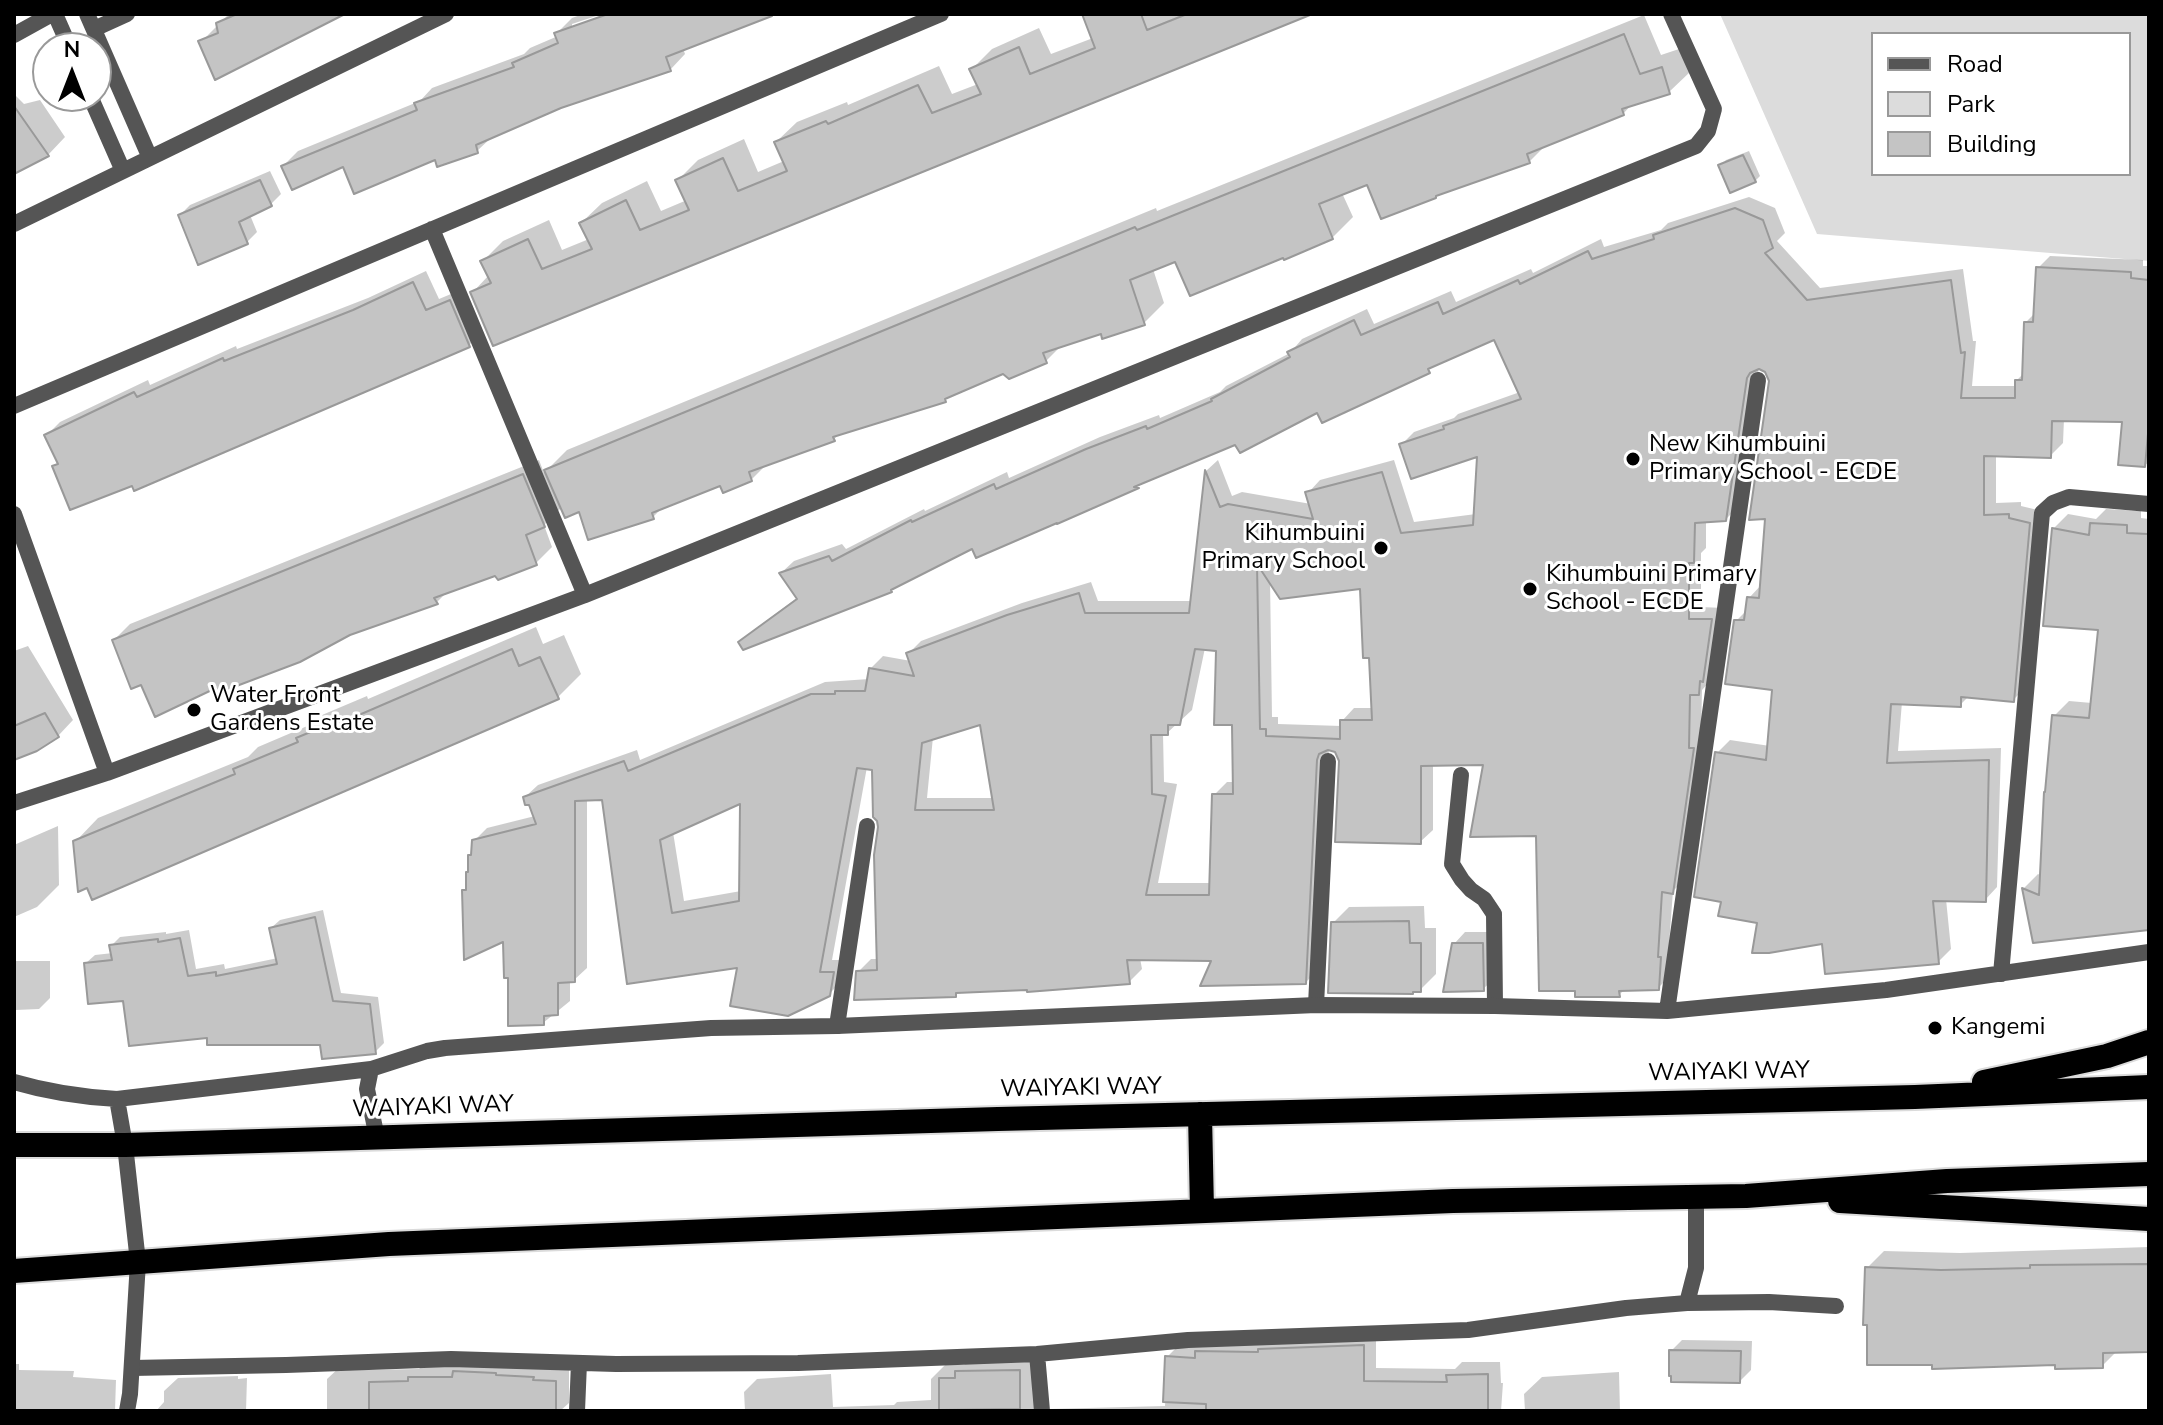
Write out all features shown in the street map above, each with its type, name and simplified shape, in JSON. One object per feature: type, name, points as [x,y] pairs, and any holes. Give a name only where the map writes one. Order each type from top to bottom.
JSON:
[{"type":"highway","points":[[1915,1097],[2107,1056],[2149,1042]]},
{"type":"highway","name":"WAIYAKI WAY","points":[[14,1145],[125,1145],[1915,1097],[2149,1087]]},
{"type":"highway","points":[[1200,1114],[1202,1210]]},
{"type":"highway","points":[[1746,1196],[1947,1181],[2149,1174]]},
{"type":"highway","points":[[14,1271],[389,1244],[1453,1201],[1746,1196],[2149,1219]]},
{"type":"street","points":[[14,35],[54,14]]},
{"type":"street","points":[[127,14],[91,21],[150,158]]},
{"type":"street","points":[[14,224],[419,20],[446,14]]},
{"type":"street","points":[[14,406],[941,14]]},
{"type":"street","points":[[14,803],[107,773],[585,595],[1696,146],[1708,131],[1714,109],[1671,14]]},
{"type":"street","points":[[97,112],[123,171]]},
{"type":"street","points":[[432,229],[585,595]]},
{"type":"street","points":[[1667,1011],[1758,380]]},
{"type":"street","points":[[2001,974],[2042,513],[2053,503],[2069,497],[2149,504]]},
{"type":"street","points":[[14,514],[107,773]]},
{"type":"street","points":[[1316,1005],[1328,761]]},
{"type":"street","points":[[1461,775],[1452,864],[1462,880],[1484,899],[1494,914],[1495,1006]]},
{"type":"street","points":[[837,1026],[867,826]]},
{"type":"street","points":[[14,1082],[61,1094],[117,1099],[371,1069],[445,1048],[711,1028],[837,1026],[1316,1005],[1667,1011],[1886,990],[2149,952]]},
{"type":"street","points":[[371,1069],[367,1089],[377,1138]]},
{"type":"street","points":[[117,1099],[138,1262],[127,1411]]},
{"type":"street","points":[[1687,1303],[1696,1268],[1696,1196]]},
{"type":"street","points":[[132,1368],[451,1359],[616,1364],[798,1363],[1037,1354],[1188,1340],[1468,1330],[1626,1308],[1687,1303],[1769,1302],[1836,1306]]},
{"type":"street","points":[[1037,1354],[1042,1411]]},
{"type":"street","points":[[577,1411],[579,1363]]},
{"type":"green space","points":[[1720,14],[2149,14],[2149,261],[1817,234]]},
{"type":"building","points":[[237,14],[345,14],[215,80],[198,41],[218,33],[216,23]]},
{"type":"building","points":[[608,14],[772,16],[666,57],[671,71],[561,108],[476,145],[478,153],[437,167],[435,160],[354,194],[343,167],[292,190],[281,166],[417,110],[414,103],[514,67],[512,63],[558,43],[554,33]]},
{"type":"building","points":[[1082,14],[1141,14],[1147,30],[1187,14],[1310,15],[493,346],[470,292],[491,283],[480,261],[528,239],[542,269],[592,249],[579,223],[626,200],[640,230],[689,210],[675,180],[723,158],[738,191],[787,171],[774,142],[826,121],[828,124],[918,85],[932,113],[981,94],[969,69],[1019,47],[1030,74],[1095,48]]},
{"type":"building","points":[[1624,34],[1640,74],[1662,67],[1670,94],[1622,109],[1624,115],[1527,154],[1530,163],[1381,219],[1367,185],[1319,204],[1333,239],[1190,296],[1175,262],[1130,280],[1145,325],[1102,339],[1101,334],[1043,353],[1047,363],[1009,379],[1003,374],[945,399],[946,402],[833,437],[835,441],[749,472],[752,481],[723,493],[720,486],[652,513],[654,519],[588,540],[579,512],[565,518],[544,470],[1135,227],[1137,230]]},
{"type":"building","points":[[14,106],[49,156],[14,174]]},
{"type":"building","points":[[1743,155],[1756,182],[1730,193],[1718,165]]},
{"type":"building","points":[[260,180],[272,206],[239,222],[248,244],[198,265],[178,215]]},
{"type":"building","points":[[1735,208],[1763,220],[1773,248],[1765,253],[1807,300],[1951,280],[1961,353],[1965,352],[1961,398],[2015,398],[2015,380],[2022,380],[2024,322],[2033,322],[2036,267],[2131,272],[2131,278],[2149,280],[2149,422],[2145,467],[2118,465],[2122,422],[2052,421],[2051,458],[1984,456],[1984,515],[2009,514],[2009,518],[2030,523],[2014,702],[1961,697],[1961,707],[1891,704],[1887,763],[1989,760],[1986,902],[1933,901],[1939,964],[1825,974],[1822,944],[1752,953],[1757,923],[1718,916],[1721,902],[1694,897],[1715,752],[1766,760],[1772,690],[1725,684],[1734,620],[1744,620],[1747,597],[1759,598],[1765,519],[1749,520],[1769,381],[1765,372],[1759,369],[1747,378],[1726,521],[1695,523],[1694,563],[1689,563],[1689,619],[1712,619],[1703,682],[1700,681],[1699,695],[1690,695],[1689,748],[1694,748],[1673,894],[1662,892],[1659,990],[1619,991],[1620,997],[1575,997],[1575,991],[1539,991],[1536,836],[1470,837],[1483,765],[1421,766],[1421,844],[1335,842],[1339,761],[1335,752],[1328,750],[1319,754],[1317,760],[1306,984],[1200,986],[1211,961],[1127,960],[1130,984],[1027,992],[956,993],[956,997],[854,1000],[856,971],[877,970],[874,855],[878,827],[873,817],[872,770],[857,768],[820,972],[834,972],[830,996],[788,1016],[730,1006],[737,968],[627,984],[602,800],[575,801],[575,982],[558,983],[558,1015],[544,1016],[544,1025],[508,1026],[508,978],[504,978],[503,942],[464,960],[462,890],[466,890],[472,840],[536,824],[523,797],[624,761],[628,771],[811,694],[865,691],[869,668],[914,676],[906,653],[1007,615],[1079,593],[1085,613],[1189,613],[1205,470],[1220,507],[1228,504],[1313,519],[1305,492],[1382,472],[1401,533],[1473,525],[1477,457],[1411,479],[1399,444],[1521,399],[1494,340],[1428,369],[1430,373],[1322,423],[1317,413],[1240,453],[1235,445],[976,558],[972,549],[892,592],[743,650],[738,642],[797,599],[779,573],[829,556],[832,561],[911,520],[994,484],[996,489],[1086,449],[1146,426],[1147,429],[1212,401],[1290,357],[1287,352],[1354,320],[1361,335],[1438,302],[1443,314],[1518,280],[1520,284],[1588,251],[1592,259],[1654,239],[1653,235]],"holes":[[[1257,564],[1280,599],[1360,589],[1363,658],[1369,658],[1372,720],[1340,720],[1340,739],[1266,736],[1266,729],[1260,729]],[[1195,649],[1216,651],[1214,725],[1232,725],[1233,794],[1212,794],[1209,895],[1146,895],[1166,796],[1152,794],[1151,735],[1168,735],[1168,725],[1180,725]],[[980,725],[994,810],[915,810],[922,743]],[[740,804],[739,901],[672,913],[660,840]]]},
{"type":"building","points":[[413,282],[426,310],[450,300],[470,347],[134,491],[132,486],[70,510],[52,466],[58,464],[44,435],[134,392],[137,397],[223,358],[224,361],[353,310]]},
{"type":"building","points":[[523,474],[545,527],[526,535],[537,565],[434,598],[438,604],[350,635],[300,662],[218,693],[216,688],[155,717],[141,685],[131,689],[112,640]]},
{"type":"building","points":[[2090,523],[2127,525],[2127,533],[2148,534],[2149,930],[2033,943],[2022,888],[2039,895],[2044,792],[2052,715],[2089,718],[2098,630],[2043,626],[2052,528],[2089,535]]},
{"type":"building","points":[[512,649],[519,666],[540,657],[559,699],[92,900],[87,888],[78,892],[73,841],[235,774],[233,769],[298,742],[296,738],[344,718],[345,721]]},
{"type":"building","points":[[45,713],[59,737],[37,751],[14,760],[14,726]]},
{"type":"building","points":[[315,917],[333,1001],[370,1004],[376,1054],[322,1059],[320,1045],[207,1045],[207,1038],[129,1046],[123,1001],[88,1004],[84,963],[112,960],[109,945],[180,938],[188,976],[216,972],[216,976],[277,964],[269,928]]},
{"type":"building","points":[[1409,921],[1410,943],[1421,943],[1421,992],[1328,993],[1331,922]]},
{"type":"building","points":[[1452,943],[1483,943],[1484,991],[1443,992]]},
{"type":"building","points":[[2149,1264],[2149,1352],[2103,1353],[2103,1368],[2055,1369],[2055,1365],[1932,1369],[1932,1365],[1867,1365],[1867,1325],[1863,1325],[1865,1267],[1941,1270],[2030,1268],[2030,1265]]},
{"type":"building","points":[[1364,1345],[1364,1381],[1447,1382],[1446,1375],[1488,1374],[1488,1411],[1206,1411],[1206,1404],[1163,1402],[1165,1356],[1195,1358],[1195,1351],[1258,1352],[1258,1349]]},
{"type":"building","points":[[1669,1350],[1741,1351],[1740,1383],[1671,1382]]},
{"type":"building","points":[[1020,1370],[1020,1409],[939,1410],[939,1378],[955,1378],[955,1371]]},
{"type":"building","points":[[453,1371],[556,1381],[556,1411],[369,1411],[369,1382],[408,1381],[408,1377],[452,1377]]},
{"type":"place","name":"New Kihumbuini Primary School - ECDE","points":[[1633,459]]},
{"type":"place","name":"Kihumbuini Primary School","points":[[1381,548]]},
{"type":"place","name":"Kihumbuini Primary School - ECDE","points":[[1530,589]]},
{"type":"place","name":"Water Front Gardens Estate","points":[[194,710]]},
{"type":"place","name":"Kangemi","points":[[1935,1028]]}]
